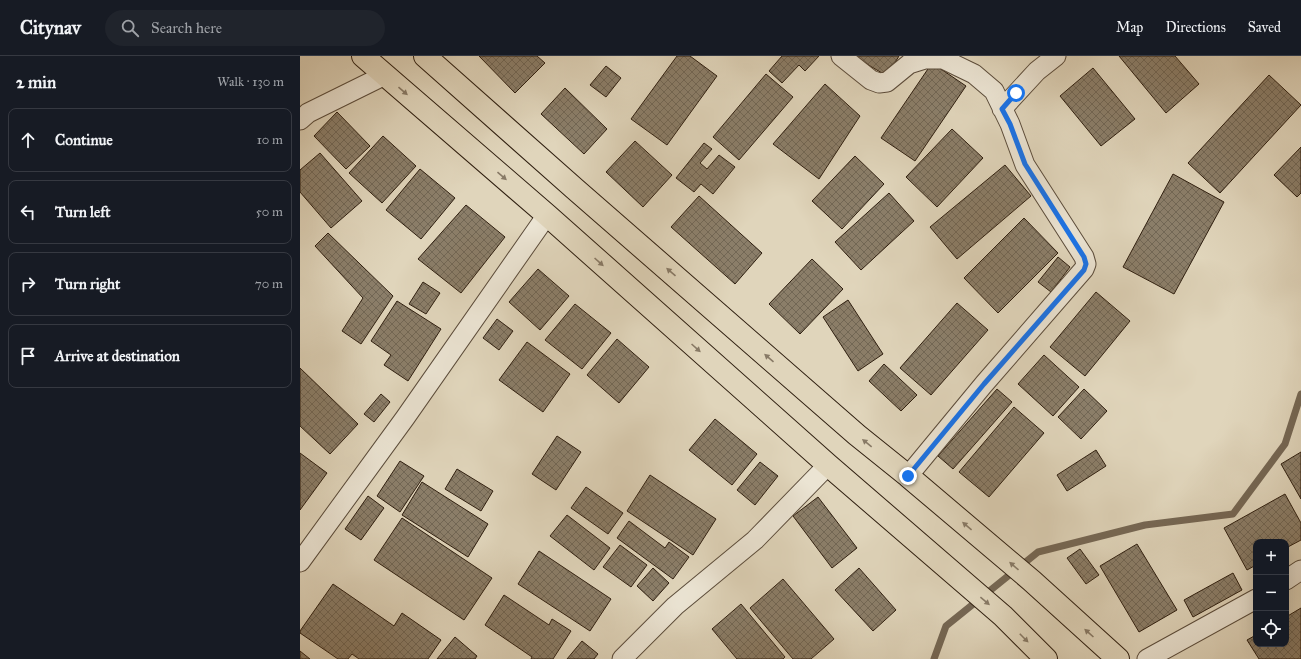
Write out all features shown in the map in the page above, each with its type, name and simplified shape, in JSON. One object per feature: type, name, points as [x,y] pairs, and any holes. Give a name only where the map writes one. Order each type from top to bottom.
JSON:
[{"type":"highway","points":[[363,56],[547,215],[828,465],[1003,616],[1046,659]]},
{"type":"highway","points":[[425,56],[845,424],[1032,581],[1118,659]]},
{"type":"street","points":[[841,56],[870,80],[879,83],[887,82],[909,64],[925,59],[943,59],[974,74],[994,91],[1010,124],[1025,164],[1084,257],[1086,264],[1084,270],[984,384],[908,476]]},
{"type":"street","points":[[1002,109],[1037,71],[1056,56]]},
{"type":"street","points":[[300,120],[308,113],[385,75]]},
{"type":"street","points":[[300,562],[405,418],[547,215]]},
{"type":"street","points":[[622,659],[675,606],[755,540],[828,465]]},
{"type":"street","points":[[1289,578],[1301,570]]},
{"type":"street","points":[[1147,659],[1253,601]]},
{"type":"building","points":[[479,56],[537,56],[545,63],[515,93]]},
{"type":"building","points":[[677,56],[690,56],[717,76],[667,145],[631,119]]},
{"type":"building","points":[[782,56],[819,56],[805,71],[799,65],[782,83],[769,71]]},
{"type":"building","points":[[855,56],[899,56],[887,76]]},
{"type":"building","points":[[1119,56],[1175,56],[1199,84],[1166,113]]},
{"type":"building","points":[[932,63],[966,86],[915,161],[881,138]]},
{"type":"building","points":[[606,66],[621,78],[606,97],[590,85]]},
{"type":"building","points":[[1093,68],[1135,119],[1101,146],[1060,96]]},
{"type":"building","points":[[766,74],[793,97],[739,160],[713,137]]},
{"type":"building","points":[[1269,75],[1301,105],[1220,193],[1188,163]]},
{"type":"building","points":[[825,84],[860,116],[819,179],[773,144]]},
{"type":"building","points":[[565,88],[607,129],[584,154],[541,114]]},
{"type":"building","points":[[337,112],[370,146],[346,169],[314,136]]},
{"type":"building","points":[[952,129],[983,158],[937,207],[906,177]]},
{"type":"building","points":[[383,136],[416,166],[382,203],[349,173]]},
{"type":"building","points":[[635,141],[672,175],[643,207],[606,172]]},
{"type":"building","points":[[704,143],[712,149],[700,163],[707,169],[719,155],[735,167],[713,194],[701,184],[694,192],[676,178]]},
{"type":"building","points":[[1301,147],[1301,193],[1297,197],[1274,175]]},
{"type":"building","points":[[320,153],[362,201],[331,228],[300,192],[300,170]]},
{"type":"building","points":[[855,156],[884,184],[842,229],[812,201]]},
{"type":"building","points":[[1005,165],[1031,196],[957,259],[930,227]]},
{"type":"building","points":[[420,169],[455,198],[421,239],[386,210]]},
{"type":"building","points":[[1173,174],[1224,202],[1174,294],[1123,267]]},
{"type":"building","points":[[889,193],[914,221],[861,270],[835,242]]},
{"type":"building","points":[[699,196],[762,253],[735,284],[671,227]]},
{"type":"building","points":[[466,205],[505,237],[461,293],[418,259]]},
{"type":"building","points":[[1024,218],[1058,253],[998,313],[964,278]]},
{"type":"building","points":[[328,233],[393,296],[361,344],[342,331],[363,298],[315,246]]},
{"type":"building","points":[[1058,257],[1070,267],[1051,292],[1038,282]]},
{"type":"building","points":[[812,259],[843,289],[800,334],[769,304]]},
{"type":"building","points":[[538,269],[569,296],[540,330],[509,302]]},
{"type":"building","points":[[423,282],[440,293],[426,314],[409,304]]},
{"type":"building","points":[[1096,292],[1130,321],[1085,376],[1050,347]]},
{"type":"building","points":[[848,300],[883,354],[858,371],[823,317]]},
{"type":"building","points":[[397,301],[441,329],[408,381],[384,365],[391,355],[371,341]]},
{"type":"building","points":[[957,303],[988,330],[931,395],[900,368]]},
{"type":"building","points":[[575,304],[611,333],[582,369],[545,340]]},
{"type":"building","points":[[497,319],[513,331],[499,350],[483,338]]},
{"type":"building","points":[[617,339],[649,367],[619,403],[587,375]]},
{"type":"building","points":[[527,342],[570,374],[543,412],[499,380]]},
{"type":"building","points":[[1044,355],[1079,387],[1053,416],[1018,384]]},
{"type":"building","points":[[884,364],[917,395],[901,411],[869,381]]},
{"type":"building","points":[[300,368],[358,424],[330,454],[300,426]]},
{"type":"building","points":[[997,389],[1012,402],[953,469],[938,456]]},
{"type":"building","points":[[1084,389],[1107,411],[1081,439],[1058,417]]},
{"type":"building","points":[[381,394],[390,402],[374,422],[364,414]]},
{"type":"building","points":[[1014,407],[1044,433],[989,497],[959,472]]},
{"type":"building","points":[[715,419],[757,454],[732,485],[689,450]]},
{"type":"building","points":[[557,436],[581,452],[556,490],[532,474]]},
{"type":"building","points":[[1096,450],[1106,466],[1067,491],[1057,475]]},
{"type":"building","points":[[1301,452],[1301,499],[1281,464]]},
{"type":"building","points":[[300,453],[327,473],[300,510]]},
{"type":"building","points":[[400,461],[424,476],[400,512],[377,496]]},
{"type":"building","points":[[760,462],[778,476],[755,505],[737,490]]},
{"type":"building","points":[[457,469],[493,491],[481,511],[445,489]]},
{"type":"building","points":[[650,475],[716,519],[693,555],[627,511]]},
{"type":"building","points":[[422,482],[488,524],[468,557],[402,515]]},
{"type":"building","points":[[586,487],[623,513],[608,534],[571,508]]},
{"type":"building","points":[[1285,494],[1301,523],[1301,540],[1289,546],[1289,539],[1253,539],[1253,567],[1247,570],[1224,528]]},
{"type":"building","points":[[368,496],[384,508],[361,540],[345,529]]},
{"type":"building","points":[[818,497],[857,548],[832,568],[793,516]]},
{"type":"building","points":[[567,515],[610,548],[594,570],[550,536]]},
{"type":"building","points":[[402,518],[492,578],[464,620],[374,560]]},
{"type":"building","points":[[629,521],[665,548],[669,542],[689,557],[673,579],[617,538]]},
{"type":"building","points":[[1137,544],[1177,610],[1139,632],[1100,566]]},
{"type":"building","points":[[620,545],[647,565],[631,587],[603,567]]},
{"type":"building","points":[[1080,549],[1099,575],[1086,584],[1067,558]]},
{"type":"building","points":[[539,551],[611,599],[590,631],[518,584]]},
{"type":"building","points":[[653,568],[669,583],[653,601],[637,586]]},
{"type":"building","points":[[859,568],[896,610],[873,631],[835,590]]},
{"type":"building","points":[[1233,573],[1242,590],[1193,617],[1184,600]]},
{"type":"building","points":[[783,579],[834,639],[811,659],[793,659],[750,608]]},
{"type":"building","points":[[333,584],[394,626],[402,613],[441,640],[428,659],[359,659],[352,654],[348,659],[338,659],[300,633]]},
{"type":"building","points":[[504,595],[549,625],[552,619],[571,631],[553,659],[531,659],[532,657],[485,625]]},
{"type":"building","points":[[741,604],[785,657],[783,659],[737,659],[712,629]]},
{"type":"building","points":[[1301,608],[1301,659],[1259,659],[1247,640],[1253,637],[1253,647],[1289,647],[1289,615]]},
{"type":"building","points":[[455,637],[477,656],[475,659],[437,659]]},
{"type":"building","points":[[582,641],[598,654],[594,659],[567,659]]},
{"type":"building","points":[[300,651],[310,659],[300,659]]},
{"type":"waterway","points":[[934,659],[946,626],[1038,552],[1145,525],[1233,514],[1285,444],[1301,394]]},
{"type":"route","points":[[908,476],[984,384],[1084,270],[1086,264],[1084,257],[1025,164],[1010,124],[1002,109],[1016,93]]}]
